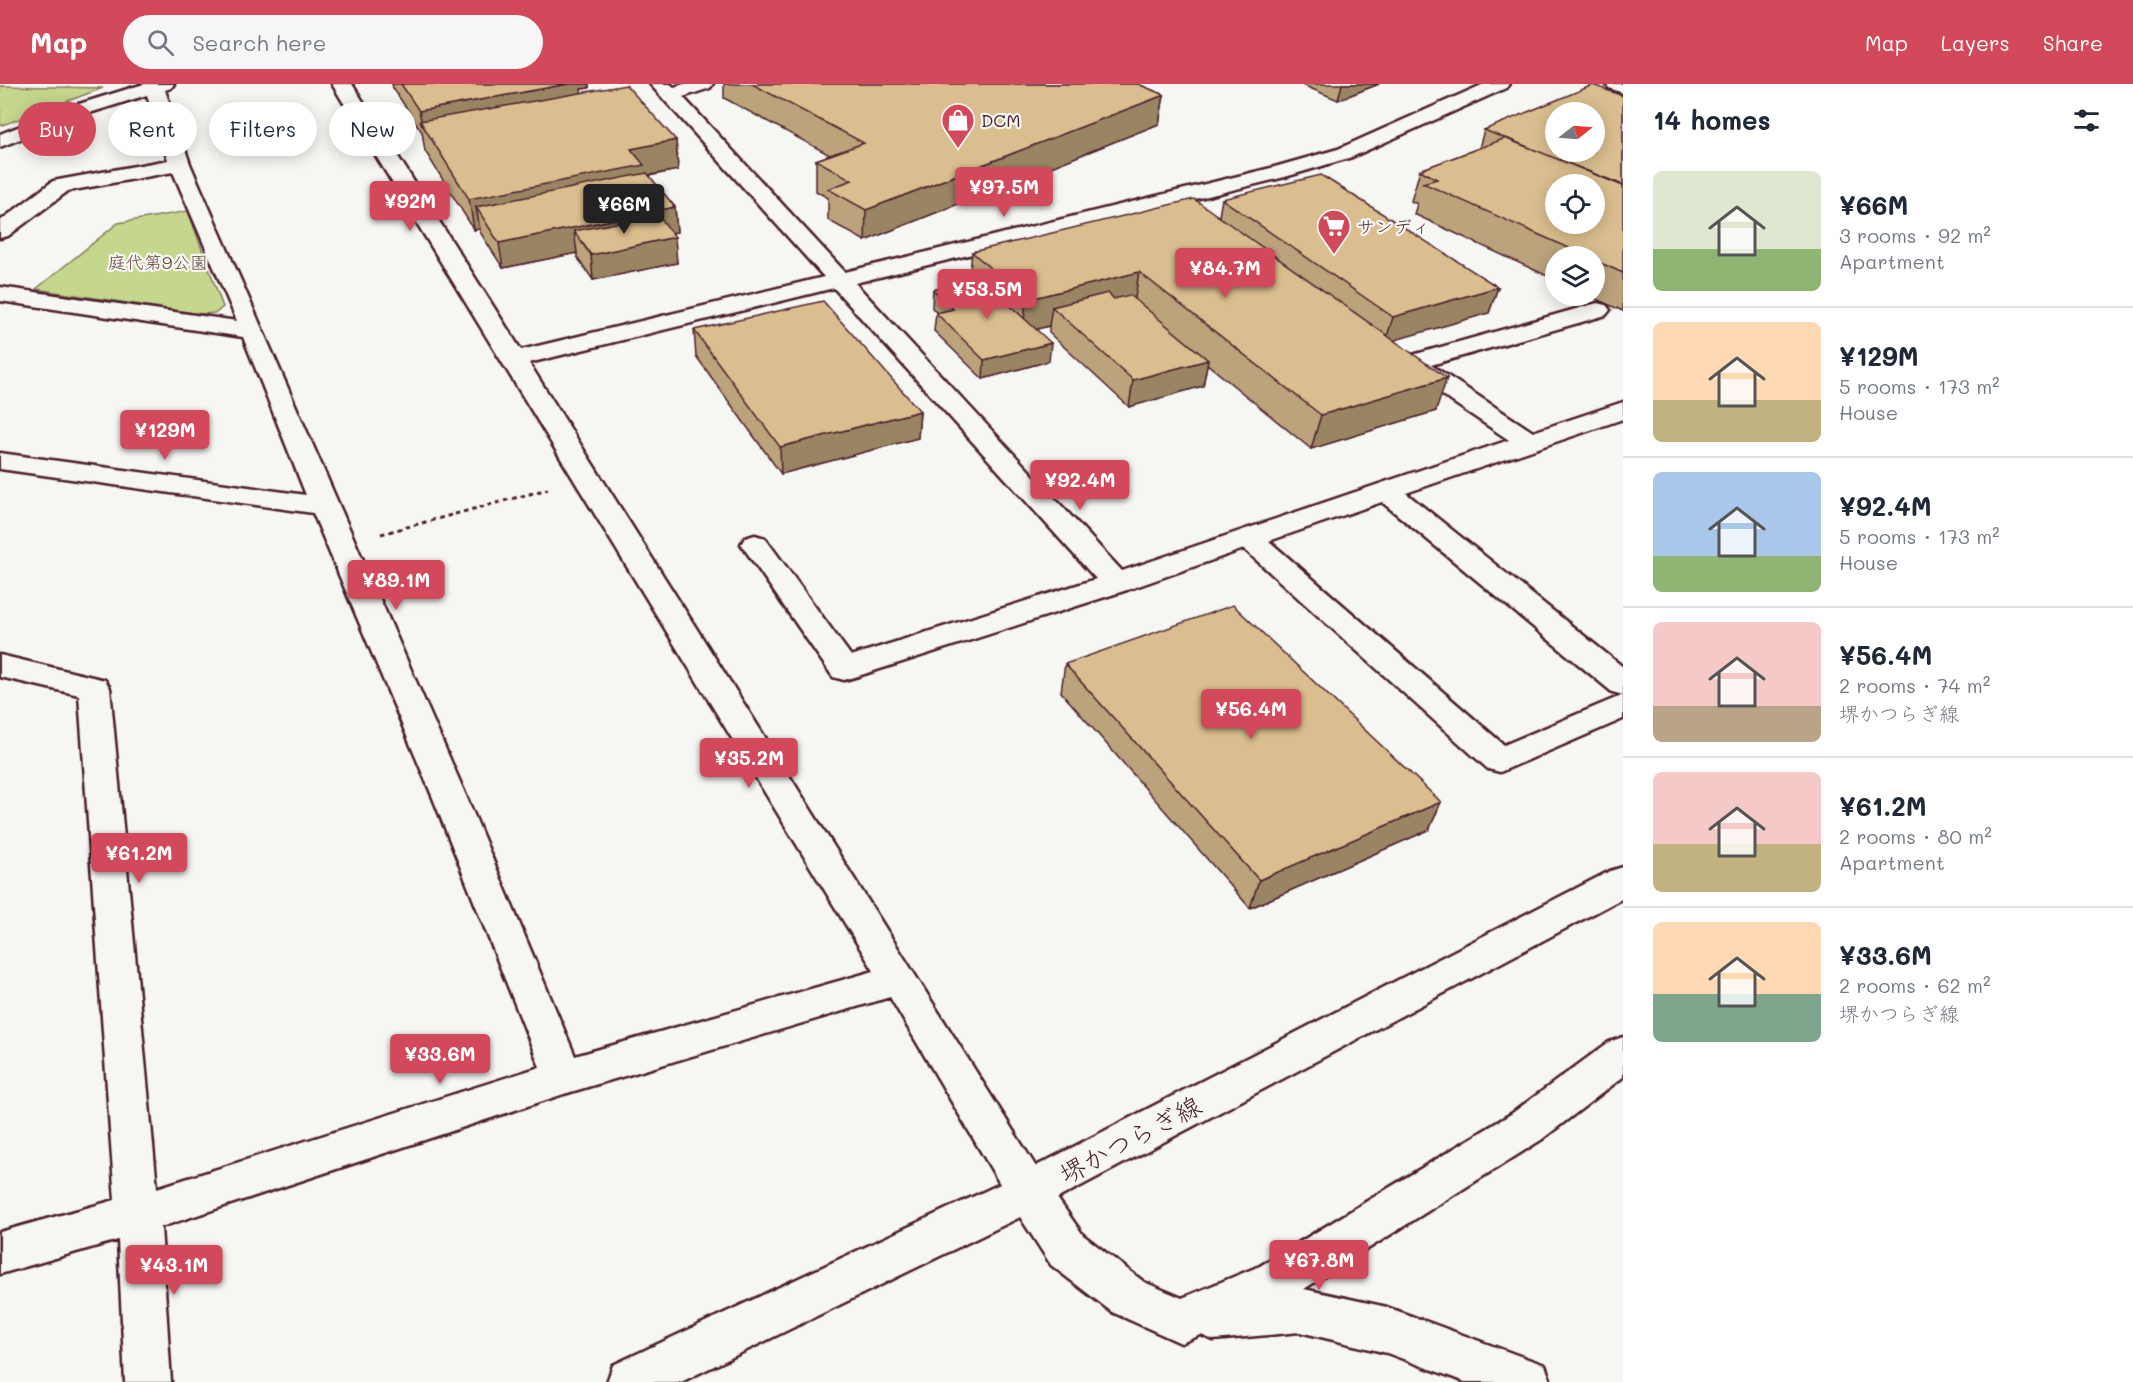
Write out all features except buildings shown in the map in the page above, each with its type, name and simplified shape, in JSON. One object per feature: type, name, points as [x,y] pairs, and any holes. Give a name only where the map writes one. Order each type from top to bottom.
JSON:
[{"type":"street","points":[[342,84],[899,979],[1028,1192],[1067,1250],[1128,1297],[1181,1321],[1300,1310],[1387,1330],[1528,1382]]},
{"type":"street","points":[[665,90],[703,84]]},
{"type":"street","points":[[512,360],[1289,170],[1345,153],[1377,140],[1499,84]]},
{"type":"street","points":[[1616,84],[1623,87]]},
{"type":"street","points":[[0,141],[73,111],[159,85],[180,164],[450,798],[564,1077]]},
{"type":"street","points":[[665,90],[1116,583]]},
{"type":"street","points":[[0,231],[61,186],[180,164]]},
{"type":"street","points":[[0,294],[253,331]]},
{"type":"street","points":[[1530,442],[1411,363],[1598,309]]},
{"type":"street","points":[[755,544],[844,669],[1116,583],[1623,410]]},
{"type":"street","points":[[0,461],[324,506]]},
{"type":"street","points":[[1386,491],[1623,684]]},
{"type":"street","points":[[1248,538],[1500,759],[1623,706]]},
{"type":"street","points":[[0,666],[94,688],[138,1214],[148,1382]]},
{"type":"street","name":"堺かつらぎ線","points":[[630,1382],[1028,1192],[1623,881]]},
{"type":"street","points":[[0,1253],[138,1214],[564,1077],[899,979]]},
{"type":"street","points":[[1181,1321],[1276,1281],[1526,1127],[1623,1054]]},
{"type":"path","points":[[341,545],[586,479]]},
{"type":"green space","points":[[0,86],[103,88],[65,102],[18,102],[18,119],[0,126]]},
{"type":"green space","name":"庭代第9公園","points":[[188,211],[223,307],[216,313],[200,314],[36,289],[118,223]]},
{"type":"place","name":"DCM","points":[[958,149]]},
{"type":"place","name":"サンディ","points":[[1334,255]]}]
